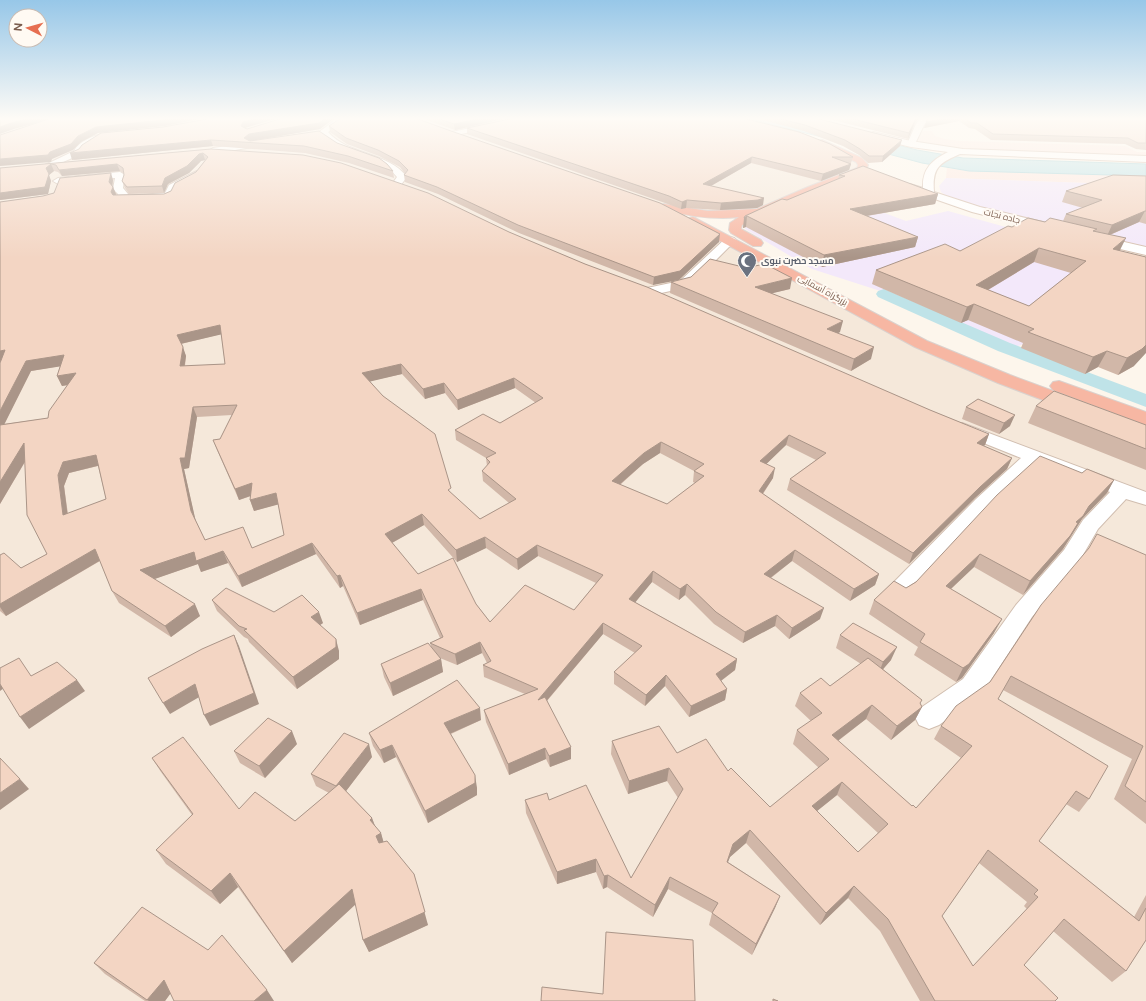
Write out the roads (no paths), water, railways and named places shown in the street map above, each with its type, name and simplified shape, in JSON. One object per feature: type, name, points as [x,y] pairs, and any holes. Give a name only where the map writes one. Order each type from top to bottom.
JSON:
[{"type":"highway","points":[[766,209],[812,189],[864,171],[863,165]]},
{"type":"highway","name":"بزرگراه آسمایی","points":[[766,209],[735,216],[711,215],[658,205],[730,240],[921,344],[1004,379],[1146,433]]},
{"type":"highway","name":"بزرگراه آسمایی","points":[[766,209],[736,223],[735,230],[826,281],[929,334],[1146,419]]},
{"type":"main road","points":[[929,194],[927,178],[931,168],[936,165]]},
{"type":"main road","name":"جاده نجات","points":[[898,182],[976,210],[1059,230]]},
{"type":"main road","points":[[1081,236],[1146,251]]},
{"type":"street","points":[[53,174],[64,165]]},
{"type":"street","points":[[53,174],[81,165]]},
{"type":"street","points":[[386,165],[394,168],[402,177],[397,184]]},
{"type":"street","points":[[35,166],[53,174],[119,175],[120,181],[118,189],[123,194],[120,199],[169,196],[172,187],[193,177],[201,168]]},
{"type":"street","points":[[53,174],[71,171]]},
{"type":"street","points":[[53,174],[55,192]]},
{"type":"street","points":[[151,207],[159,197]]},
{"type":"street","points":[[673,300],[646,289],[684,284],[730,240]]},
{"type":"street","points":[[953,424],[1034,457],[1146,499]]},
{"type":"street","points":[[901,589],[983,503],[1034,457]]},
{"type":"street","points":[[929,717],[972,687],[1024,611],[1072,555],[1090,525],[1122,490]]},
{"type":"water","points":[[932,165],[1146,165],[1146,176],[969,171]]},
{"type":"waterway","points":[[884,294],[1004,347],[1146,401]]},
{"type":"place","name":"مسجد حضرت نبوی","points":[[747,278]]}]
